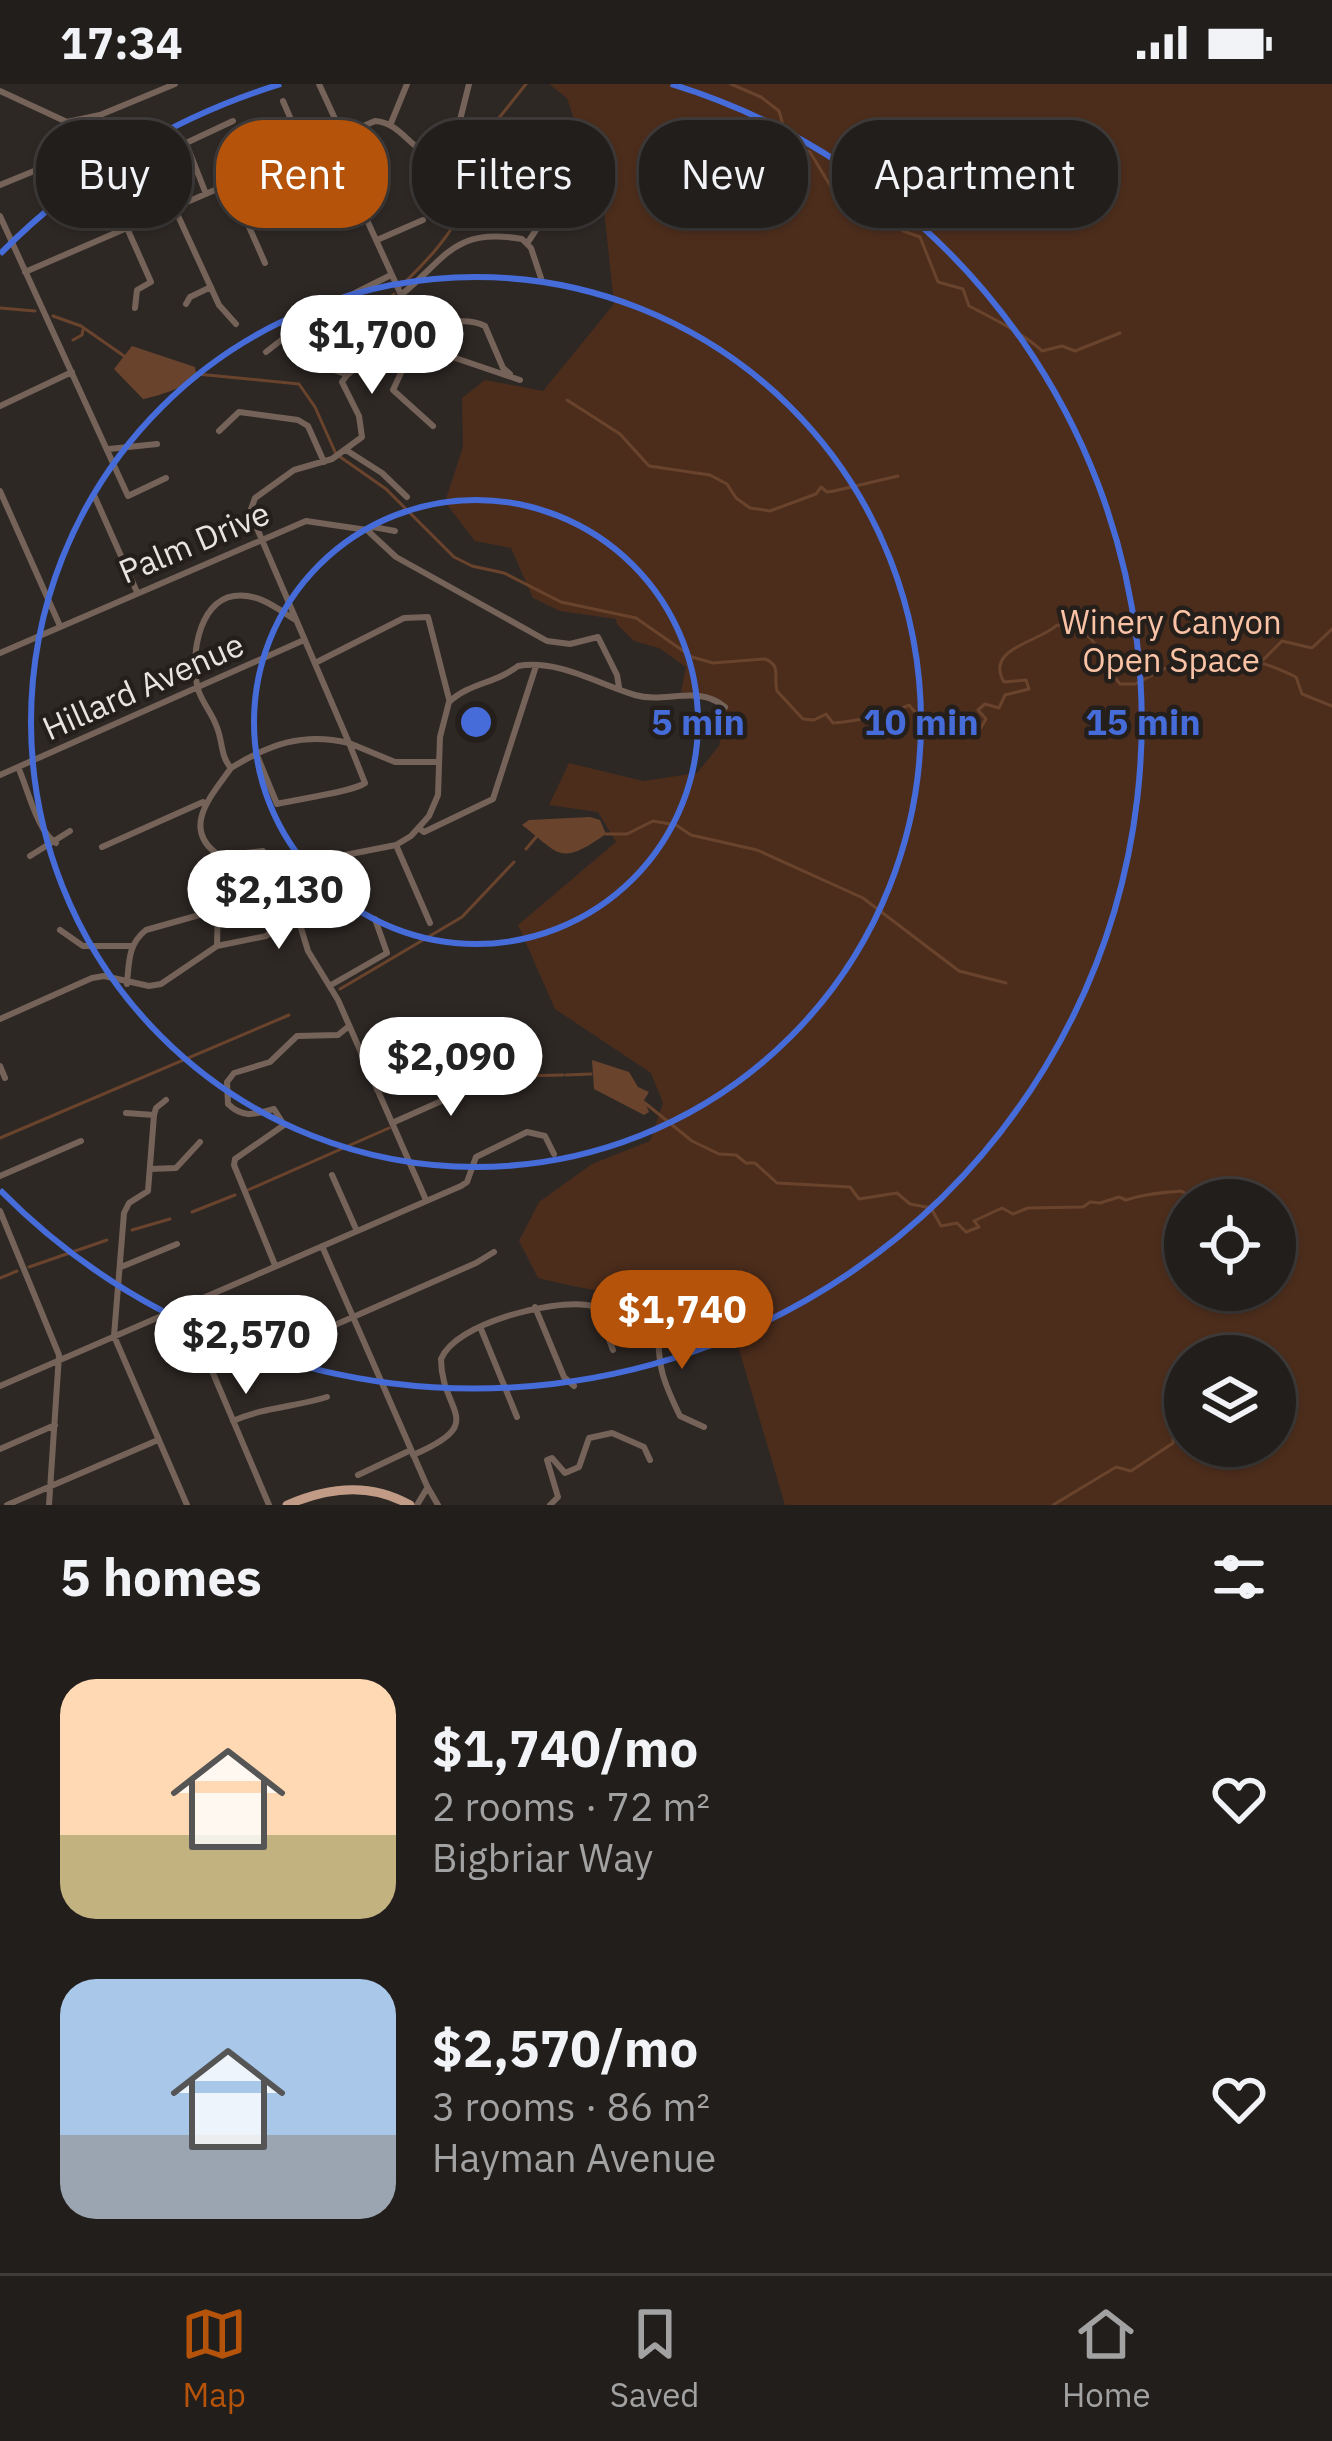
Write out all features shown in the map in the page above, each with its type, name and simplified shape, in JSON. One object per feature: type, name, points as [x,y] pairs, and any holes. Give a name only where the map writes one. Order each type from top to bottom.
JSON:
[{"type":"main road","points":[[287,1505],[354,1488],[386,1493],[414,1505]]},
{"type":"street","points":[[0,91],[67,122],[100,115],[175,84]]},
{"type":"street","points":[[320,84],[336,120]]},
{"type":"street","points":[[391,123],[407,84]]},
{"type":"street","points":[[459,120],[469,84]]},
{"type":"street","points":[[283,100],[291,120]]},
{"type":"street","points":[[388,123],[412,144]]},
{"type":"street","points":[[206,194],[186,142],[216,129]]},
{"type":"street","points":[[0,185],[36,170]]},
{"type":"street","points":[[192,200],[216,189]]},
{"type":"street","points":[[0,216],[128,496],[166,478]]},
{"type":"street","points":[[376,241],[412,225]]},
{"type":"street","points":[[25,272],[128,228],[151,282],[137,290],[135,308]]},
{"type":"street","points":[[184,228],[219,305],[236,324]]},
{"type":"street","points":[[250,228],[265,263]]},
{"type":"street","points":[[370,228],[420,346]]},
{"type":"street","points":[[528,242],[536,228]]},
{"type":"street","points":[[400,296],[457,244],[517,237],[528,242],[542,278]]},
{"type":"street","points":[[266,352],[315,314],[391,275]]},
{"type":"street","points":[[186,304],[211,287]]},
{"type":"street","points":[[417,331],[438,324],[478,322],[500,354],[503,368],[520,380]]},
{"type":"street","points":[[286,338],[320,365],[345,374]]},
{"type":"street","points":[[420,346],[393,391],[433,426]]},
{"type":"street","points":[[420,346],[510,374]]},
{"type":"street","points":[[256,753],[277,804],[359,788],[365,776],[250,512],[255,498],[297,469],[328,461],[362,437],[362,426],[342,382],[345,374],[354,368],[407,361]]},
{"type":"street","points":[[0,406],[72,372]]},
{"type":"street","points":[[219,431],[239,412],[298,420],[308,426],[328,461]]},
{"type":"street","points":[[110,449],[157,444]]},
{"type":"street","points":[[344,452],[382,473],[407,497]]},
{"type":"street","points":[[0,491],[60,626]]},
{"type":"street","points":[[94,495],[137,592]]},
{"type":"street","name":"Palm Drive","points":[[2,652],[306,521],[367,530],[396,557],[547,641],[570,644],[598,637],[619,687]]},
{"type":"street","points":[[367,530],[373,526],[394,531]]},
{"type":"street","points":[[219,785],[223,759],[218,728],[197,688],[194,651],[214,605],[235,596],[262,599],[297,621]]},
{"type":"street","points":[[0,1019],[92,978],[161,984],[217,946],[266,936],[297,914],[312,875],[330,858],[396,845],[420,829],[438,795],[438,762],[449,703],[428,617],[404,618],[315,662]]},
{"type":"street","name":"Hillard Avenue","points":[[0,775],[304,639]]},
{"type":"street","points":[[0,642],[2,652]]},
{"type":"street","points":[[449,703],[518,666],[536,666],[574,672],[598,684],[648,697],[695,694],[724,707]]},
{"type":"street","points":[[420,829],[437,828],[493,799],[536,666]]},
{"type":"street","points":[[102,847],[205,801],[231,768],[296,739],[349,742],[395,762],[438,762]]},
{"type":"street","points":[[223,759],[231,768]]},
{"type":"street","points":[[18,767],[41,828],[56,843]]},
{"type":"street","points":[[205,801],[200,826],[208,848],[229,856],[261,850],[269,861],[220,900],[217,946]]},
{"type":"street","points":[[30,856],[70,831]]},
{"type":"street","points":[[396,845],[430,923]]},
{"type":"street","points":[[127,984],[132,946],[146,930],[217,910]]},
{"type":"street","points":[[297,914],[308,951],[331,986],[426,1200]]},
{"type":"street","points":[[331,986],[387,953],[375,919]]},
{"type":"street","points":[[59,930],[83,946],[132,946]]},
{"type":"street","points":[[274,1265],[234,1166],[235,1160],[284,1125],[274,1109],[248,1116],[238,1113],[228,1104],[227,1082],[234,1073],[270,1062],[297,1036],[338,1035],[349,1026]]},
{"type":"street","points":[[377,1090],[419,1066],[467,1058]]},
{"type":"street","points":[[0,1066],[5,1078]]},
{"type":"street","points":[[392,1123],[494,1078]]},
{"type":"street","points":[[166,1100],[154,1115],[147,1194],[126,1207],[114,1336],[187,1505]]},
{"type":"street","points":[[126,1113],[154,1115]]},
{"type":"street","points":[[0,1386],[465,1184],[474,1160],[526,1132],[540,1132],[554,1154]]},
{"type":"street","points":[[0,1176],[81,1141]]},
{"type":"street","points":[[150,1169],[176,1168],[200,1142]]},
{"type":"street","points":[[332,1175],[356,1229]]},
{"type":"street","points":[[0,1211],[60,1360],[49,1505]]},
{"type":"street","points":[[122,1268],[177,1244]]},
{"type":"street","points":[[322,1244],[439,1505]]},
{"type":"street","points":[[278,1350],[494,1252]]},
{"type":"street","points":[[358,1475],[445,1440],[454,1430],[457,1412],[440,1359],[451,1343],[535,1307],[586,1304],[628,1321],[680,1322]]},
{"type":"street","points":[[184,1305],[269,1505]]},
{"type":"street","points":[[535,1307],[564,1377],[574,1386]]},
{"type":"street","points":[[609,1313],[604,1326],[613,1350]]},
{"type":"street","points":[[658,1325],[658,1370],[664,1384],[680,1417],[704,1427]]},
{"type":"street","points":[[481,1329],[517,1417]]},
{"type":"street","points":[[233,1421],[267,1408],[288,1408],[327,1397]]},
{"type":"street","points":[[0,1448],[55,1425]]},
{"type":"street","points":[[550,1505],[558,1497],[547,1460],[556,1461],[565,1473],[579,1467],[589,1438],[612,1433],[644,1447],[650,1460]]},
{"type":"street","points":[[7,1505],[158,1439]]},
{"type":"street","points":[[414,1505],[427,1486]]},
{"type":"green space","name":"Winery Canyon Open Space","points":[[549,84],[1332,84],[1332,1505],[785,1505],[725,1302],[700,1292],[620,1293],[538,1278],[519,1241],[539,1202],[592,1164],[650,1141],[663,1103],[651,1073],[555,1009],[518,925],[616,842],[598,812],[549,805],[569,763],[643,781],[697,773],[719,746],[726,707],[681,692],[686,667],[659,648],[634,641],[616,619],[560,611],[533,598],[511,548],[475,541],[445,502],[463,447],[462,398],[485,380],[543,391],[614,304],[606,228],[615,228],[615,120],[574,120],[567,98]]},
{"type":"shaded area","points":[[132,346],[195,367],[197,379],[143,399],[114,369]]},
{"type":"shaded area","points":[[529,820],[600,820],[606,834],[569,853],[553,849],[522,825]]},
{"type":"shaded area","points":[[592,1060],[629,1072],[638,1087],[649,1092],[644,1100],[649,1112],[644,1115],[594,1089]]},
{"type":"waterway","points":[[497,120],[526,84]]},
{"type":"waterway","points":[[731,84],[779,111],[788,142],[810,152],[831,187],[920,237],[938,282],[963,289],[969,306],[1042,351],[1062,346],[1075,351],[1120,333]]},
{"type":"waterway","points":[[400,287],[452,228]]},
{"type":"waterway","points":[[339,343],[394,294]]},
{"type":"waterway","points":[[0,308],[35,311]]},
{"type":"waterway","points":[[53,316],[81,326],[124,356]]},
{"type":"waterway","points":[[73,340],[83,330]]},
{"type":"waterway","points":[[197,374],[299,384],[336,454],[386,489],[454,557],[504,573],[561,602],[636,618],[692,657],[713,663],[765,659],[775,668],[777,691],[803,719],[826,714],[833,723],[841,722],[909,705],[932,722],[980,729],[986,719],[978,710],[985,704],[999,708],[1005,695],[1029,689],[1026,680],[1004,682],[1001,661],[1057,625],[1090,638],[1120,684],[1135,684],[1166,668],[1215,670],[1223,659],[1242,659],[1296,677],[1302,694],[1332,706]]},
{"type":"waterway","points":[[567,400],[620,434],[649,466],[710,475],[727,484],[750,508],[770,511],[816,494],[821,487],[827,492],[898,476]]},
{"type":"waterway","points":[[1263,660],[1282,641],[1312,648],[1332,629]]},
{"type":"waterway","points":[[606,834],[627,834],[653,821],[757,850],[863,898],[959,971],[1006,983]]},
{"type":"waterway","points":[[526,849],[537,836]]},
{"type":"waterway","points":[[340,989],[462,917],[514,862]]},
{"type":"waterway","points":[[0,1138],[289,1015]]},
{"type":"waterway","points":[[566,1075],[591,1074]]},
{"type":"waterway","points":[[488,1083],[519,1076],[563,1075]]},
{"type":"waterway","points":[[645,1103],[692,1141],[755,1163],[777,1183],[850,1187],[859,1199],[897,1193],[910,1204],[931,1208],[941,1226],[957,1223],[966,1232],[979,1227],[974,1221],[1002,1208],[1013,1214],[1028,1208],[1083,1207],[1119,1197],[1164,1193]]},
{"type":"waterway","points":[[248,1190],[389,1128]]},
{"type":"waterway","points":[[192,1212],[235,1195]]},
{"type":"waterway","points":[[132,1230],[170,1219]]},
{"type":"waterway","points":[[29,1267],[107,1240]]},
{"type":"waterway","points":[[0,1278],[17,1271]]},
{"type":"waterway","points":[[1053,1505],[1116,1467],[1131,1471],[1164,1449]]}]
